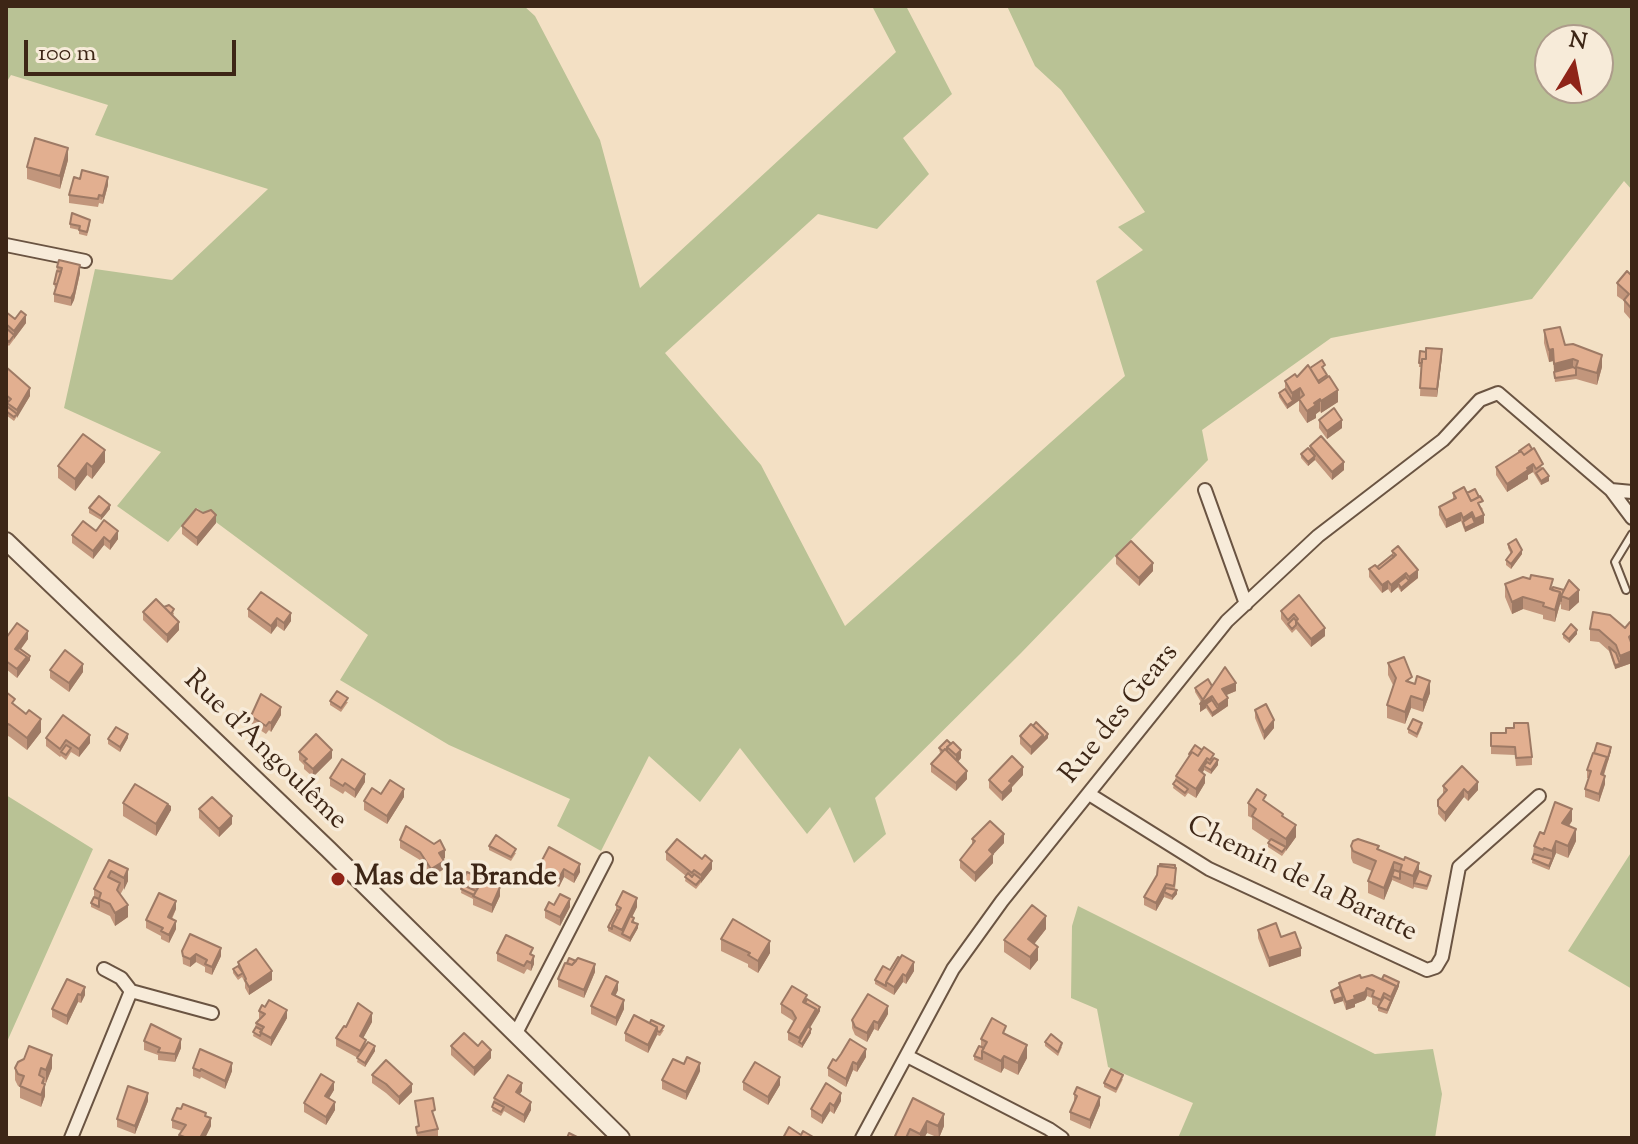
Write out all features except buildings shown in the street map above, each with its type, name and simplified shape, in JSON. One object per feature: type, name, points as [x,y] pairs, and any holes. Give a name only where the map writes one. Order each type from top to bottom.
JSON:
[{"type":"street","points":[[6,245],[85,261]]},
{"type":"street","name":"Rue des Gears","points":[[862,1138],[953,969],[1002,901],[1227,621],[1318,536],[1443,440],[1480,400],[1498,393],[1611,490]]},
{"type":"street","points":[[1205,490],[1246,604]]},
{"type":"street","points":[[1611,490],[1632,492]]},
{"type":"street","points":[[1611,490],[1632,518]]},
{"type":"street","name":"Rue d'Angoulême","points":[[6,541],[328,849],[621,1138]]},
{"type":"street","name":"Chemin de la Baratte","points":[[1089,794],[1209,869],[1427,970],[1436,967],[1442,957],[1459,867],[1539,796]]},
{"type":"street","points":[[515,1035],[606,859]]},
{"type":"street","points":[[104,969],[121,978],[131,991],[212,1013]]},
{"type":"street","points":[[71,1138],[131,991]]},
{"type":"street","points":[[907,1056],[1062,1138]]},
{"type":"lane","points":[[1626,590],[1615,562],[1632,534]]},
{"type":"green space","points":[[6,6],[524,6],[535,16],[600,140],[640,288],[896,52],[872,6],[906,6],[952,94],[903,138],[929,174],[877,229],[818,214],[665,353],[761,465],[845,626],[1125,376],[1096,281],[1143,250],[1118,227],[1145,212],[1061,90],[1035,66],[1007,6],[1632,6],[1632,190],[1624,181],[1532,299],[1331,338],[1202,430],[1208,460],[875,798],[886,834],[854,863],[830,807],[807,834],[740,748],[700,802],[649,756],[601,851],[557,826],[570,799],[449,745],[340,680],[368,635],[197,508],[168,542],[117,506],[161,452],[64,408],[95,269],[172,280],[268,189],[95,135],[108,105],[11,75],[6,83]]},
{"type":"green space","points":[[6,795],[93,849],[6,1044]]},
{"type":"green space","points":[[1632,851],[1632,989],[1568,951]]},
{"type":"green space","points":[[1078,906],[1375,1054],[1433,1049],[1442,1094],[1435,1138],[1178,1138],[1193,1103],[1108,1067],[1097,1009],[1071,998],[1072,926]]},
{"type":"place","name":"Mas de la Brande","points":[[338,879]]}]
